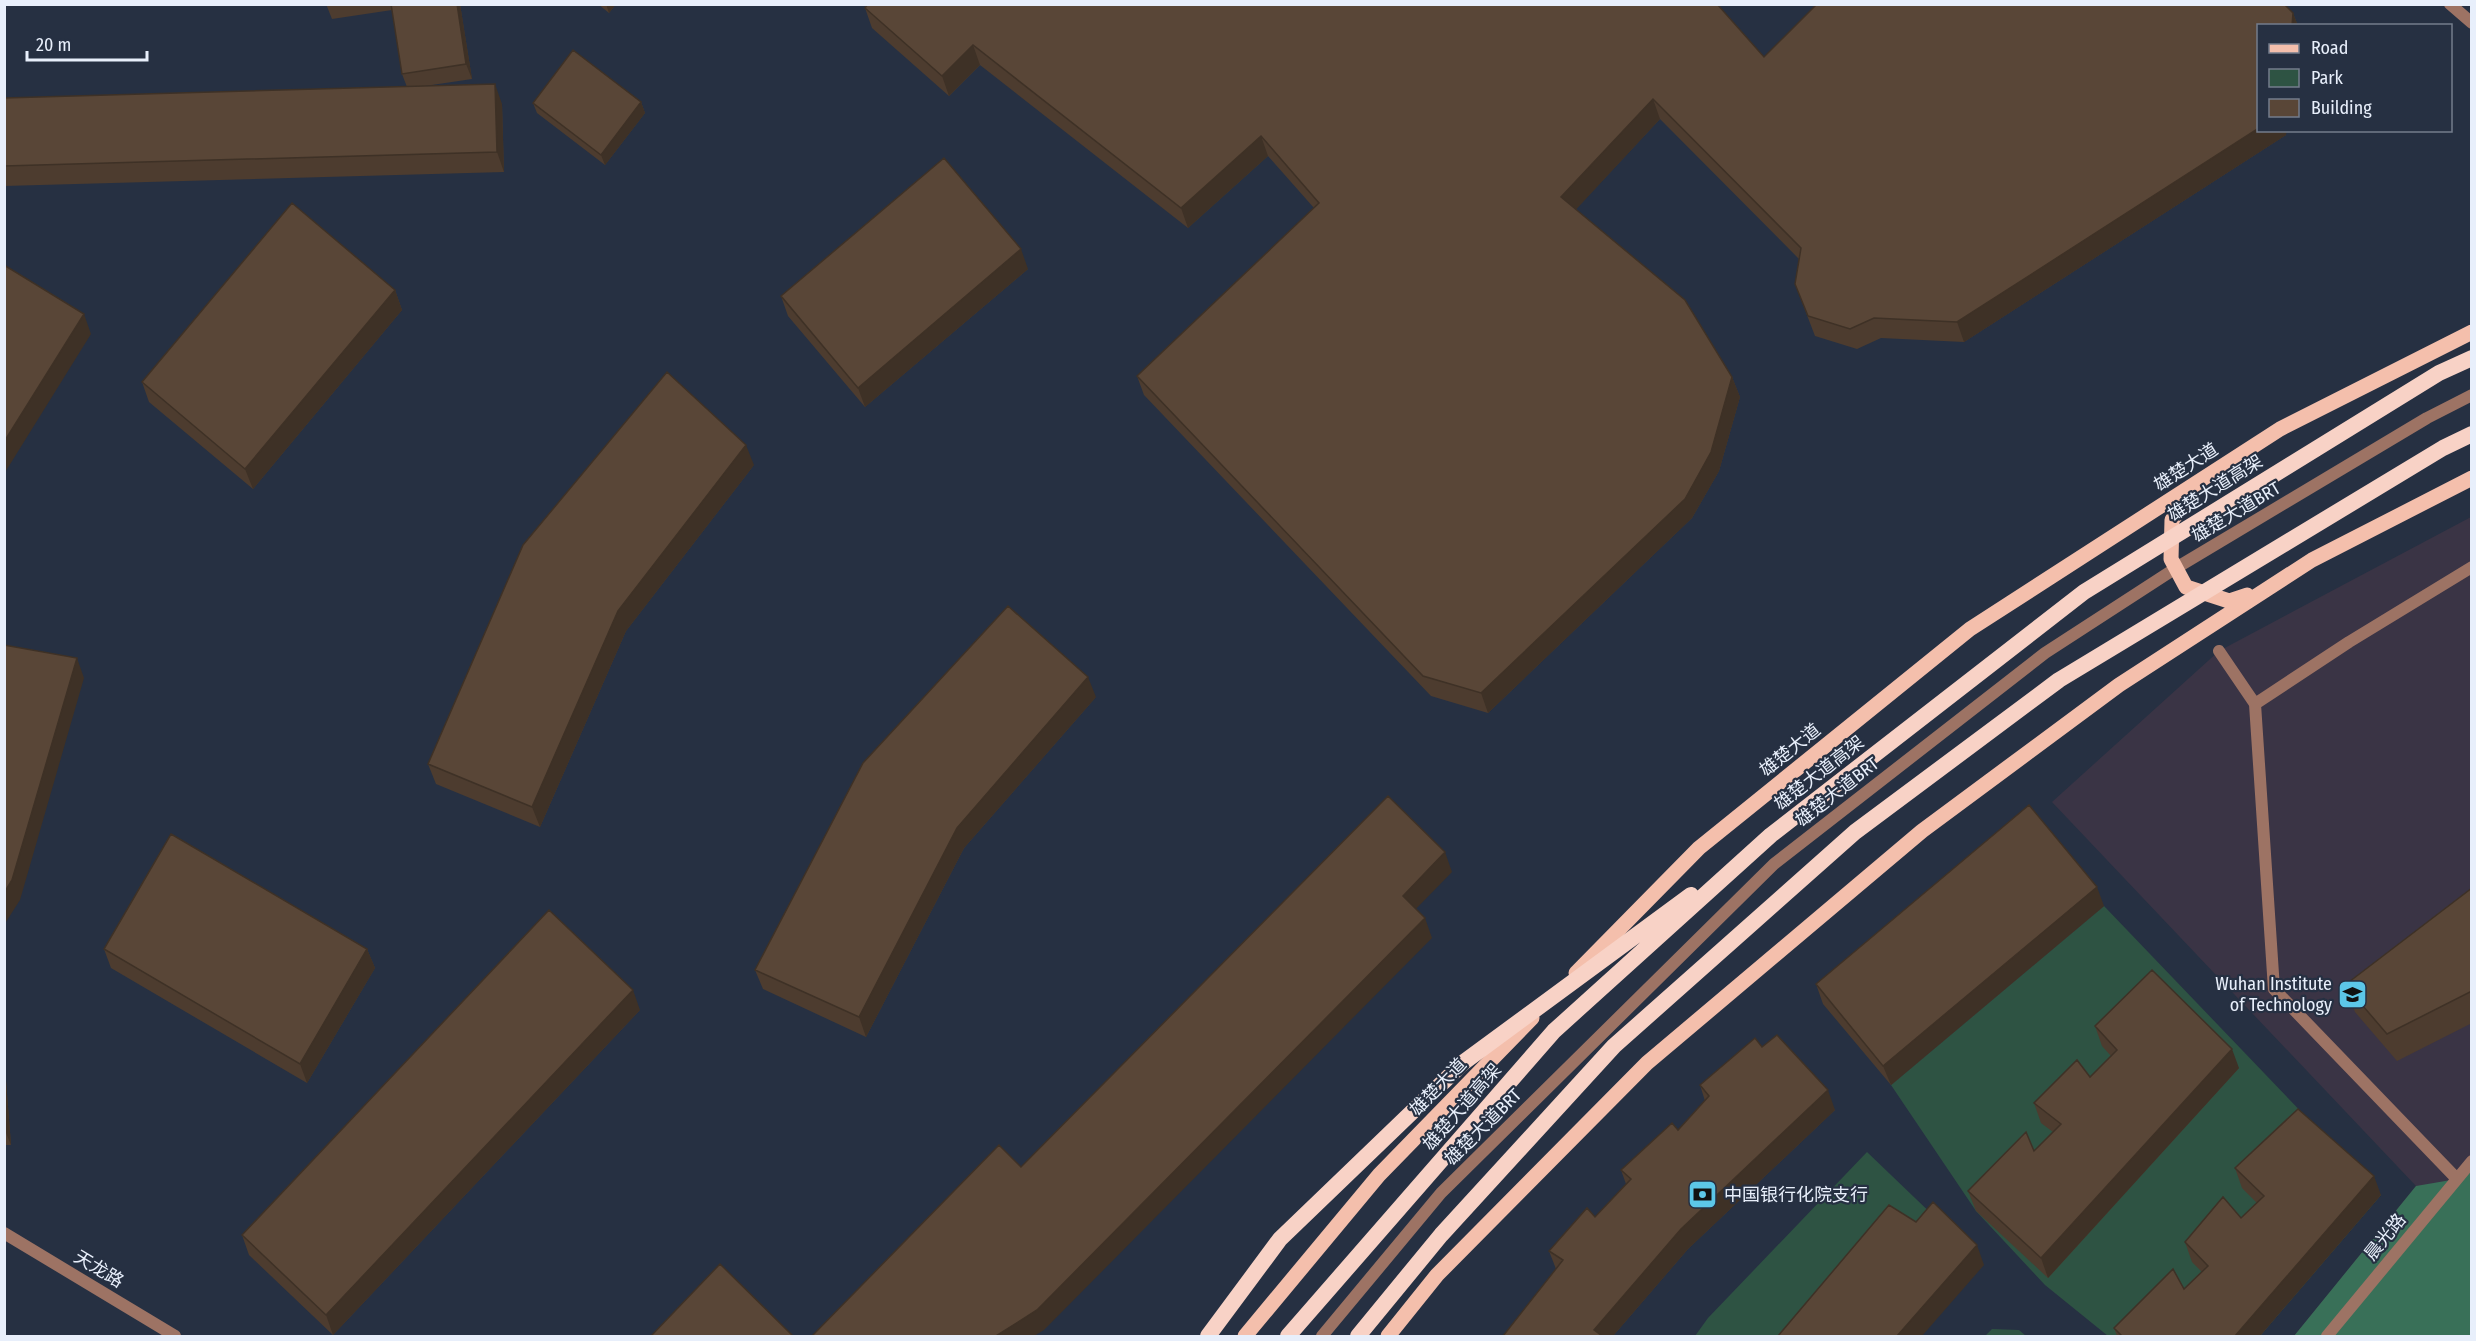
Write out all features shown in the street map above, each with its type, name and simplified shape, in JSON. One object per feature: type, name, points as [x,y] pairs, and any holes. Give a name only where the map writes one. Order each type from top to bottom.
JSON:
[{"type":"highway","name":"雄楚大道高架","points":[[1288,1336],[1554,1031],[1771,835],[2084,592],[2439,373],[2472,358]]},
{"type":"highway","points":[[1358,1336],[1441,1235],[1614,1046],[1854,832],[2059,680],[2444,448],[2472,434]]},
{"type":"highway","points":[[1208,1336],[1280,1239],[1464,1062],[1771,835]]},
{"type":"main road","name":"雄楚大道","points":[[1245,1336],[1379,1175],[1699,848],[1970,629],[2280,429],[2472,332]]},
{"type":"main road","points":[[2205,478],[2172,520],[2171,559],[2186,587],[2229,601],[2270,588]]},
{"type":"main road","points":[[1388,1336],[1437,1275],[1647,1063],[1922,831],[2119,686],[2312,560],[2472,478]]},
{"type":"street","points":[[2450,4],[2472,23]]},
{"type":"street","name":"雄楚大道BRT","points":[[1322,1336],[1441,1193],[1774,864],[2045,653],[2176,568],[2427,418],[2472,395]]},
{"type":"street","points":[[2255,704],[2349,642],[2472,567]]},
{"type":"street","points":[[2219,651],[2255,704],[2274,989],[2457,1179]]},
{"type":"street","name":"晨光路","points":[[2327,1336],[2472,1161]]},
{"type":"street","name":"天龙路","points":[[4,1233],[175,1336]]},
{"type":"shaded area","name":"Wuhan Institute of Technology","points":[[2471,517],[2471,1336],[2294,1336],[2416,1186],[2052,802],[2219,651]]},
{"type":"green space","points":[[2104,906],[2381,1195],[2260,1336],[2108,1336],[2045,1285],[1976,1211],[1891,1085]]},
{"type":"green space","points":[[1867,1152],[1940,1222],[1802,1336],[1695,1336],[1708,1318]]},
{"type":"green space","points":[[2471,1161],[2471,1336],[2294,1336],[2416,1186],[2457,1179]]},
{"type":"green space","points":[[1992,1329],[2019,1330],[2026,1336],[1985,1336]]},
{"type":"building","points":[[391,4],[457,4],[466,64],[402,74]]},
{"type":"building","points":[[868,4],[1717,4],[1764,57],[1817,4],[2284,4],[2293,13],[2292,24],[2257,24],[2257,129],[1957,322],[1874,318],[1850,329],[1808,316],[1795,284],[1801,248],[1653,99],[1561,197],[1685,300],[1732,377],[1711,452],[1685,499],[1481,693],[1423,676],[1137,376],[1319,203],[1261,136],[1181,208],[973,45],[942,76],[865,8]]},
{"type":"building","points":[[573,50],[641,102],[601,155],[533,103]]},
{"type":"building","points":[[495,84],[497,152],[4,166],[4,98]]},
{"type":"building","points":[[944,158],[1021,249],[858,388],[781,296]]},
{"type":"building","points":[[292,203],[395,290],[245,469],[142,382]]},
{"type":"building","points":[[4,265],[84,314],[4,442]]},
{"type":"building","points":[[667,372],[746,445],[618,611],[532,807],[428,764],[523,545]]},
{"type":"building","points":[[1008,606],[1088,677],[957,828],[859,1017],[755,970],[863,763]]},
{"type":"building","points":[[4,645],[77,658],[12,880],[4,893]]},
{"type":"building","points":[[1388,796],[1445,852],[1403,896],[1425,918],[1037,1310],[996,1336],[812,1336],[999,1145],[1021,1167]]},
{"type":"building","points":[[2029,805],[2097,887],[1883,1066],[1816,984]]},
{"type":"building","points":[[171,834],[367,949],[300,1064],[104,949]]},
{"type":"building","points":[[2472,888],[2472,991],[2387,1034],[2345,985]]},
{"type":"building","points":[[549,910],[633,990],[326,1315],[242,1235]]},
{"type":"building","points":[[2152,970],[2232,1049],[2041,1258],[1968,1191],[2026,1132],[2034,1151],[2061,1124],[2034,1103],[2077,1060],[2090,1077],[2117,1050],[2095,1026]]},
{"type":"building","points":[[1777,1035],[1828,1090],[1681,1229],[1594,1330],[1602,1336],[1503,1336],[1563,1260],[1549,1251],[1587,1208],[1595,1217],[1631,1179],[1621,1170],[1672,1123],[1678,1130],[1709,1096],[1700,1085],[1755,1038],[1762,1047]]},
{"type":"building","points":[[2298,1109],[2374,1176],[2235,1336],[2122,1336],[2114,1328],[2173,1269],[2184,1289],[2208,1266],[2185,1242],[2223,1197],[2241,1218],[2264,1196],[2235,1168]]},
{"type":"building","points":[[1933,1202],[1977,1245],[1897,1336],[1778,1336],[1889,1205],[1916,1222]]},
{"type":"building","points":[[720,1264],[793,1336],[651,1336]]},
{"type":"place","name":"Wuhan Institute of Technology","points":[[2353,994]]},
{"type":"place","name":"中国银行化院支行","points":[[1703,1195]]}]
